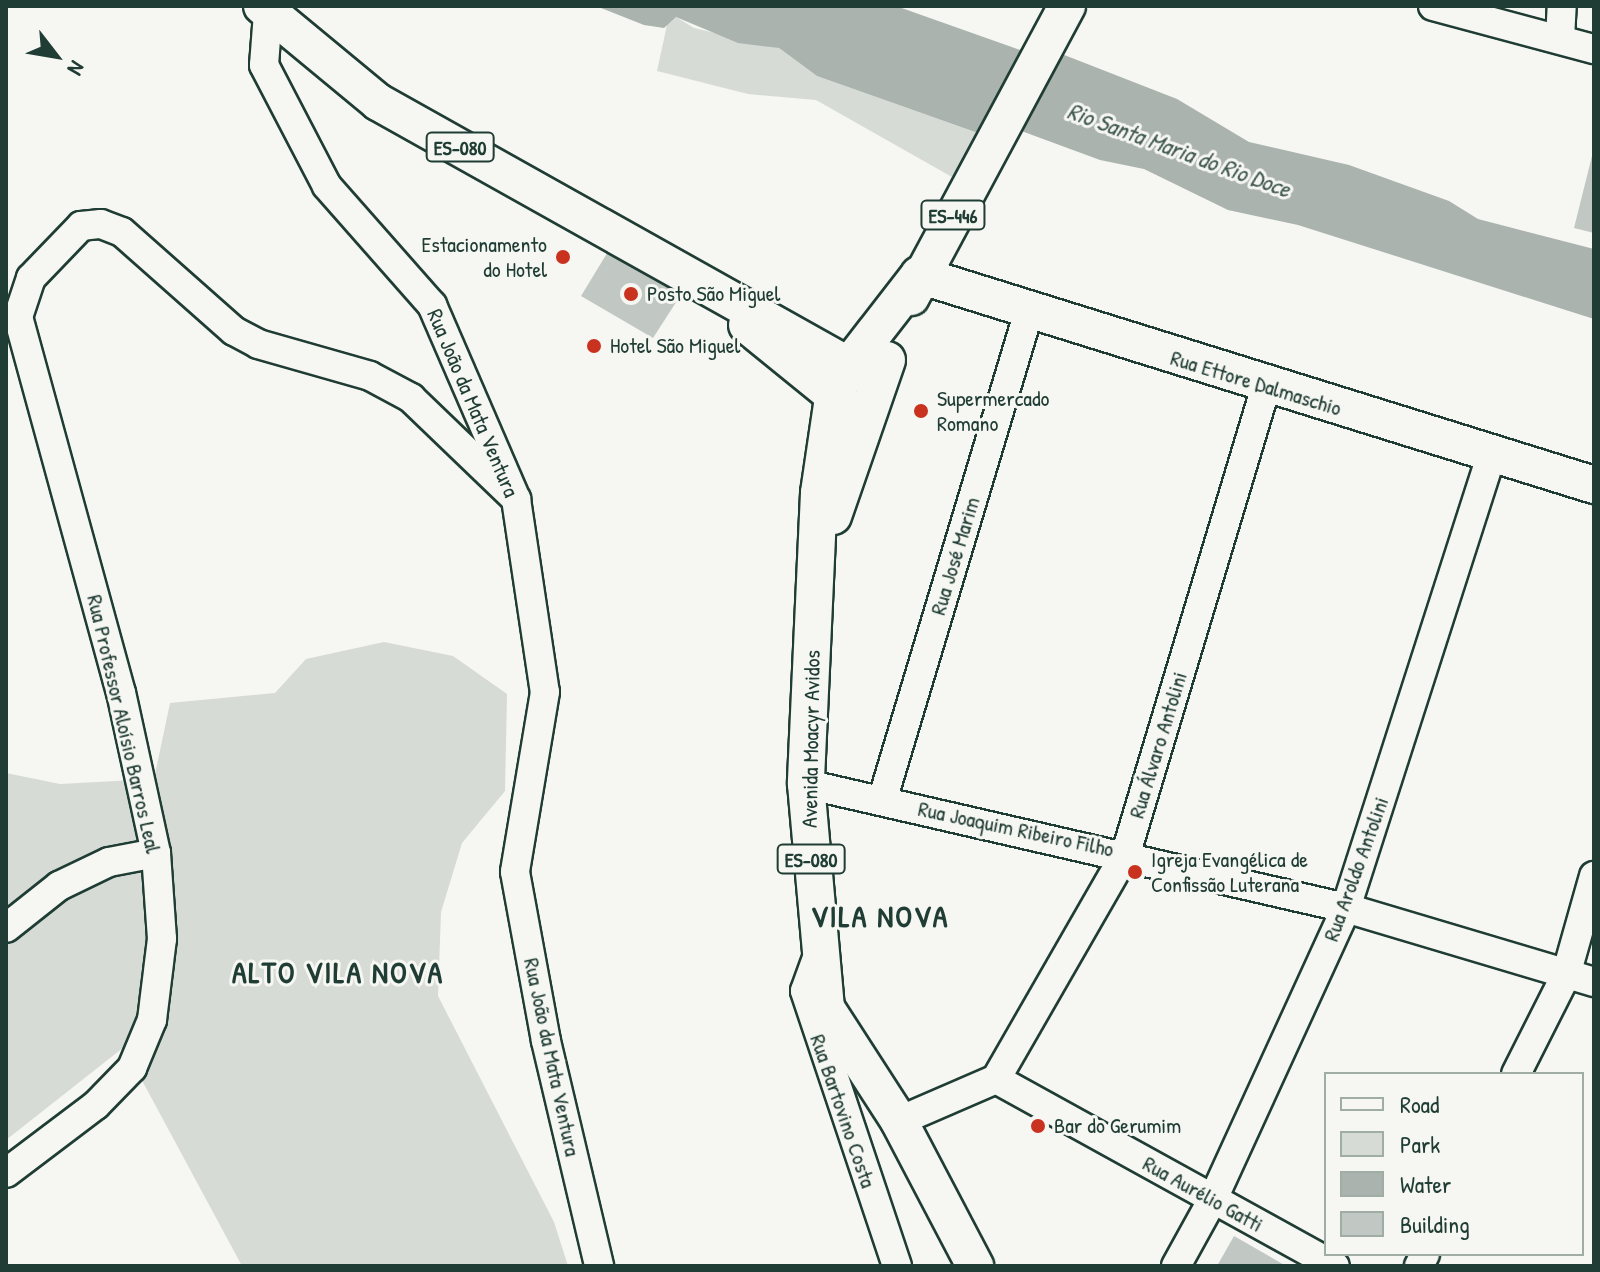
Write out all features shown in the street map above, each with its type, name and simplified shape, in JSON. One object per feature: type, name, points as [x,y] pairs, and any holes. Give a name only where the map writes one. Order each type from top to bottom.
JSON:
[{"type":"main road","name":"ES-080","points":[[265,9],[378,102],[864,373],[864,418]]},
{"type":"main road","name":"ES-446","points":[[864,373],[1064,12]]},
{"type":"main road","name":"ES-080","points":[[675,265],[833,398]]},
{"type":"main road","name":"Rua Ettore Dalmaschio","points":[[919,275],[1266,387],[1594,485]]},
{"type":"main road","name":"Avenida Moacyr Avidos","points":[[864,373],[833,398],[819,493],[806,784],[818,955],[826,1008],[851,1052],[899,1121]]},
{"type":"main road","points":[[833,398],[864,418]]},
{"type":"main road","name":"Avenida Moacyr Avidos","points":[[815,575],[864,418]]},
{"type":"main road","name":"ES-080","points":[[899,1121],[975,1266]]},
{"type":"street","points":[[1433,6],[1594,49]]},
{"type":"street","points":[[1560,39],[1562,6]]},
{"type":"street","name":"Rua João da Mata Ventura","points":[[265,9],[264,65],[327,186],[432,305],[516,499],[545,692],[515,872],[599,1266]]},
{"type":"street","points":[[6,343],[31,278],[59,245],[81,226],[101,224],[122,232],[246,337],[370,376],[411,398],[516,499]]},
{"type":"street","name":"Rua José Marim","points":[[882,801],[1029,311]]},
{"type":"street","name":"Rua Professor Aloísio Barros Leal","points":[[6,1173],[85,1114],[132,1068],[152,1020],[162,939],[156,853],[121,693],[18,317]]},
{"type":"street","name":"Rua Álvaro Antolini","points":[[996,1079],[1126,853],[1266,387]]},
{"type":"street","name":"Rua Aroldo Antolini","points":[[1176,1266],[1213,1199],[1346,908],[1492,454]]},
{"type":"street","name":"Rua Joaquim Ribeiro Filho","points":[[806,784],[1126,853],[1346,908],[1594,982]]},
{"type":"street","points":[[6,928],[59,886],[109,862],[156,853]]},
{"type":"street","points":[[1517,1072],[1566,975],[1594,876]]},
{"type":"street","name":"Rua Bartovino Costa","points":[[818,955],[805,991],[897,1266]]},
{"type":"street","points":[[899,1121],[996,1079]]},
{"type":"street","name":"Rua Aurélio Gatti","points":[[996,1079],[1335,1266]]},
{"type":"green space","points":[[676,17],[694,28],[779,48],[817,76],[978,133],[952,177],[816,100],[748,94],[657,71],[667,25]]},
{"type":"green space","points":[[384,642],[453,656],[507,694],[505,791],[462,843],[441,912],[438,996],[554,1222],[568,1266],[242,1266],[124,1047],[6,1140],[6,773],[60,784],[154,779],[170,703],[275,693],[306,659]]},
{"type":"water","name":"Rio Santa Maria do Rio Doce","points":[[596,6],[896,6],[1026,52],[1054,51],[1177,99],[1249,142],[1349,165],[1449,201],[1478,219],[1594,249],[1594,319],[1298,225],[1228,210],[1144,169],[1100,160],[1013,128],[978,133],[817,76],[779,48],[738,43],[676,17],[664,28],[644,25]]},
{"type":"building","points":[[1594,152],[1594,233],[1574,228]]},
{"type":"building","name":"Posto São Miguel","points":[[609,250],[682,293],[653,338],[581,296]]},
{"type":"building","points":[[1234,1236],[1274,1259],[1286,1266],[1217,1266]]},
{"type":"place","name":"Estacionamento do Hotel","points":[[563,257]]},
{"type":"place","name":"Posto São Miguel","points":[[631,294]]},
{"type":"place","name":"Hotel São Miguel","points":[[594,346]]},
{"type":"place","name":"Supermercado Romano","points":[[921,411]]},
{"type":"place","name":"Igreja Evangélica de Confissão Luterana","points":[[1135,872]]},
{"type":"place","name":"Bar do Gerumim","points":[[1038,1126]]},
{"type":"district","name":"VILA NOVA","points":[[880,916]]},
{"type":"district","name":"ALTO VILA NOVA","points":[[338,972]]}]
